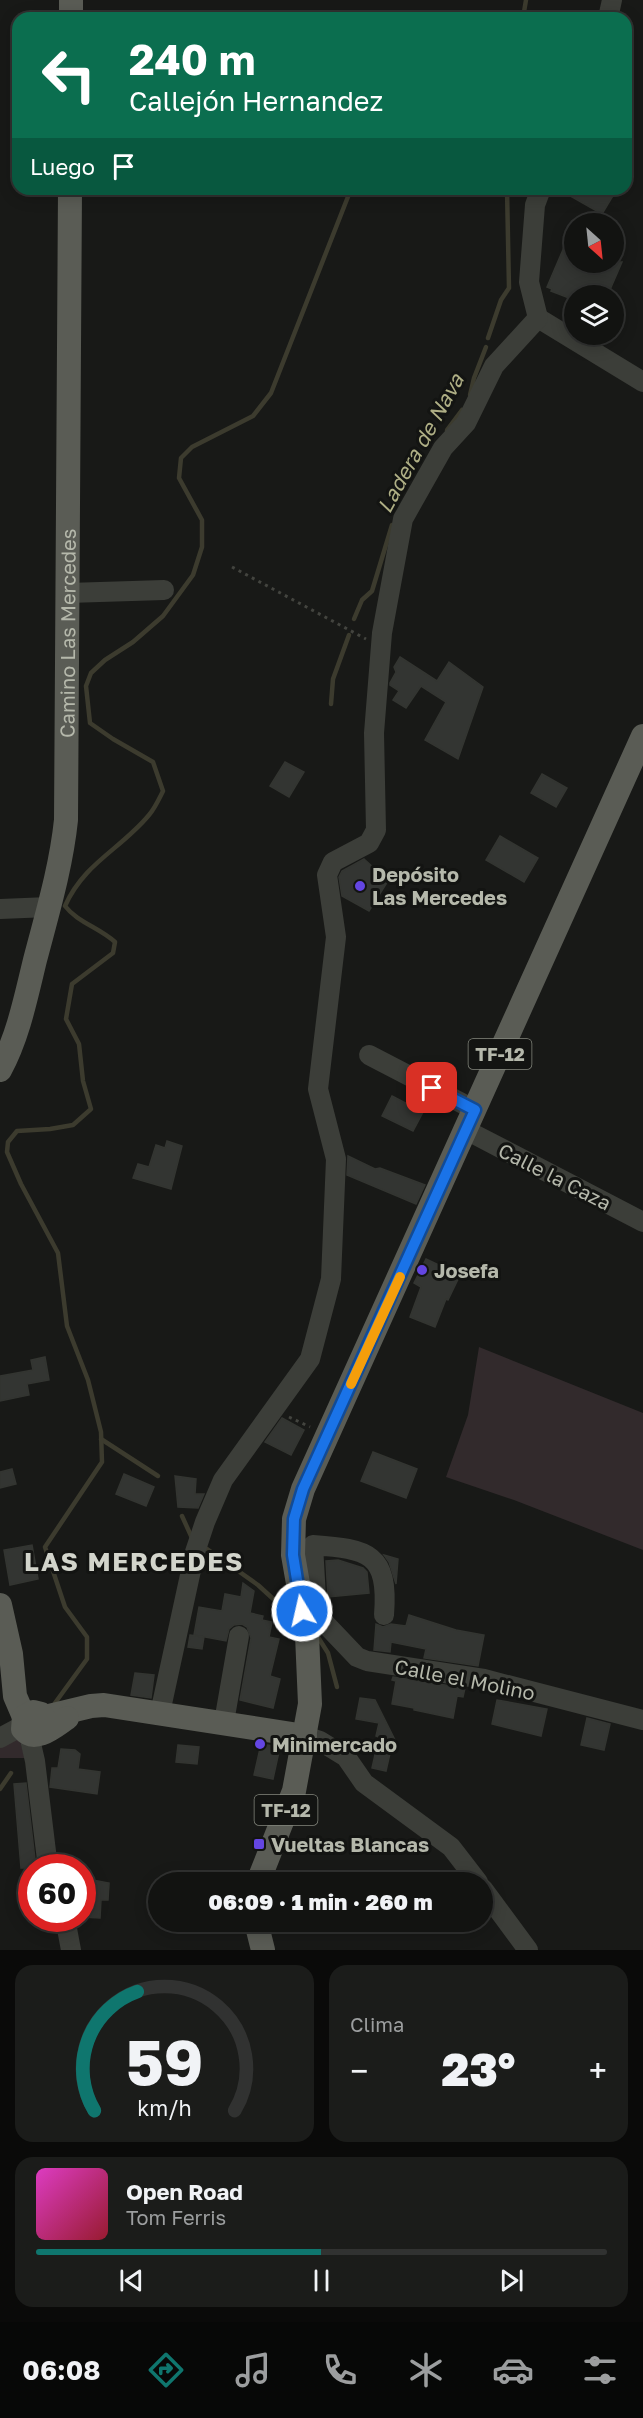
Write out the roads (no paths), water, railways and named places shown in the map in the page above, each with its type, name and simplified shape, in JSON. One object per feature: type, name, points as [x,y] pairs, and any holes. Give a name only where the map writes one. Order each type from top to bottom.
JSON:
[{"type":"main road","name":"Camino Las Mercedes","points":[[0,1071],[22,1011],[63,849],[66,820],[70,195]]},
{"type":"main road","name":"TF-12","points":[[262,1872],[294,1791],[305,1736],[311,1685],[308,1635],[310,1613],[293,1555],[294,1519],[303,1489],[643,736]]},
{"type":"main road","points":[[0,1605],[11,1654],[15,1696],[33,1725],[99,1705],[305,1736]]},
{"type":"main road","points":[[258,1932],[263,1950]]},
{"type":"street","points":[[539,195],[535,205],[529,282],[538,318],[643,382]]},
{"type":"street","points":[[160,1713],[195,1552],[205,1522],[223,1480],[310,1359],[331,1279],[336,1159],[318,1089],[336,937],[327,875],[333,862],[369,843],[376,830],[374,733],[381,647],[393,566],[404,519],[443,448],[466,423],[494,366],[538,318]]},
{"type":"street","points":[[68,593],[164,590]]},
{"type":"street","points":[[0,909],[49,907]]},
{"type":"street","name":"Calle la Caza","points":[[369,1055],[470,1120],[643,1222]]},
{"type":"street","points":[[310,1613],[313,1545],[345,1547],[366,1553],[380,1566],[386,1588],[384,1615]]},
{"type":"street","name":"Calle el Molino","points":[[310,1613],[357,1657],[367,1661],[484,1679],[643,1720]]},
{"type":"street","points":[[224,1722],[238,1636]]},
{"type":"street","points":[[0,1738],[33,1725],[46,1854]]},
{"type":"street","points":[[305,1736],[320,1741],[346,1757],[364,1784],[451,1847],[470,1872]]},
{"type":"street","points":[[493,1903],[528,1950]]},
{"type":"street","points":[[68,1932],[71,1950]]},
{"type":"waterway","points":[[524,12],[526,0]]},
{"type":"waterway","points":[[55,1703],[87,1659],[87,1637],[65,1607],[45,1547],[102,1462],[101,1432],[88,1380],[67,1326],[58,1253],[21,1184],[7,1152],[8,1142],[17,1131],[73,1125],[91,1109],[83,1081],[79,1044],[66,1019],[72,984],[113,953],[115,942],[70,912],[65,906],[82,878],[138,827],[149,815],[163,791],[153,762],[90,723],[86,686],[91,673],[105,660],[133,642],[163,616],[193,575],[202,547],[202,520],[179,478],[181,458],[192,447],[253,416],[271,393],[349,195]]},
{"type":"waterway","name":"Ladera de Nava","points":[[488,338],[501,300],[509,288],[507,195]]},
{"type":"waterway","name":"Ladera de Nava","points":[[470,395],[486,347]]},
{"type":"waterway","name":"Ladera de Nava","points":[[447,430],[462,410]]},
{"type":"waterway","name":"Ladera de Nava","points":[[354,619],[362,600],[372,591],[392,525]]},
{"type":"waterway","name":"Ladera de Nava","points":[[331,704],[333,679],[349,635]]},
{"type":"waterway","points":[[101,1439],[158,1476]]},
{"type":"waterway","points":[[182,1516],[192,1538]]},
{"type":"waterway","points":[[207,1549],[258,1585],[294,1618]]},
{"type":"waterway","points":[[316,1634],[328,1653],[337,1687]]},
{"type":"waterway","points":[[0,1789],[11,1773]]},
{"type":"place","name":"Depósito Las Mercedes","points":[[360,886]]},
{"type":"place","name":"Josefa","points":[[422,1270]]},
{"type":"place","name":"Minimercado","points":[[260,1744]]},
{"type":"place","name":"Vueltas Blancas","points":[[259,1844]]},
{"type":"district","name":"LAS MERCEDES","points":[[134,1561]]}]
